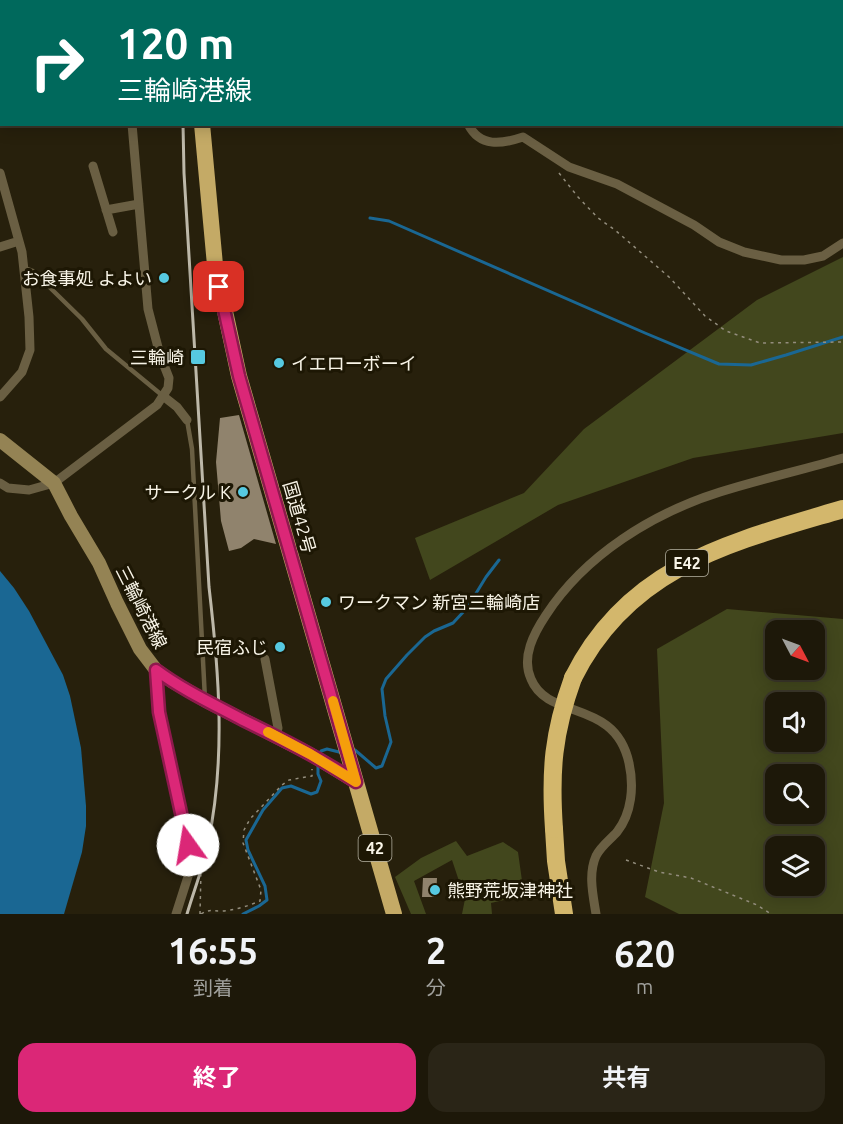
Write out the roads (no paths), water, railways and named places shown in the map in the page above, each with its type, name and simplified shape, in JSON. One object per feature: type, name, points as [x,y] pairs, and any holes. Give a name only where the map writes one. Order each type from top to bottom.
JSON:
[{"type":"highway","name":"国道42号","points":[[202,126],[215,266],[233,353],[394,914]]},
{"type":"highway","name":"E42","points":[[564,914],[556,861],[551,791],[553,753],[564,700],[592,643],[638,595],[700,556],[765,532],[843,509]]},
{"type":"main road","name":"三輪崎港線","points":[[0,440],[54,483],[99,562],[141,649],[156,670],[206,701],[330,765],[356,782]]},
{"type":"street","points":[[0,483],[8,488],[29,490],[54,483],[157,405],[168,388],[169,378],[160,355],[148,309],[132,126]]},
{"type":"street","points":[[469,126],[480,139],[495,143],[513,141],[523,137],[569,167],[617,184],[694,225],[719,242],[744,252],[781,260],[804,260],[822,256],[843,243]]},
{"type":"street","points":[[93,166],[113,232]]},
{"type":"street","points":[[0,173],[22,252],[30,350],[22,372],[0,398]]},
{"type":"street","points":[[106,210],[139,204]]},
{"type":"street","points":[[0,247],[19,242]]},
{"type":"street","points":[[163,396],[177,407],[186,420]]},
{"type":"street","points":[[596,914],[592,872],[596,857],[626,818],[632,790],[629,764],[620,739],[608,725],[596,717],[550,700],[537,689],[531,679],[527,660],[535,634],[567,587],[623,538],[647,524],[686,505],[719,493],[843,458]]},
{"type":"street","points":[[265,659],[278,728],[276,736]]},
{"type":"street","points":[[156,670],[159,712],[192,864],[176,914]]},
{"type":"lane","points":[[24,268],[33,271],[82,319],[106,349],[163,396]]},
{"type":"lane","points":[[186,420],[192,448],[206,701]]},
{"type":"water","points":[[0,571],[29,611],[63,675],[81,748],[86,826],[82,852],[64,914],[0,914]]},
{"type":"waterway","points":[[370,218],[389,221],[719,364],[751,365],[843,337]]},
{"type":"waterway","points":[[352,751],[355,750],[376,768],[382,766],[391,742],[382,689],[386,679],[425,637],[453,623],[467,608],[499,560]]},
{"type":"waterway","points":[[320,755],[321,751],[327,749],[343,753]]},
{"type":"waterway","points":[[243,914],[267,900],[265,886],[248,850],[246,840],[263,810],[282,788],[291,786],[311,794],[317,792],[321,781],[318,764]]},
{"type":"railway","points":[[183,126],[209,587],[216,651],[219,715],[214,811],[206,852],[187,914]]},
{"type":"place","name":"お食事処 よよい","points":[[164,278]]},
{"type":"place","name":"三輪崎","points":[[198,357]]},
{"type":"place","name":"イエローボーイ","points":[[279,363]]},
{"type":"place","name":"サークル K","points":[[243,492]]},
{"type":"place","name":"ワークマン 新宮三輪崎店","points":[[326,602]]},
{"type":"place","name":"民宿ふじ","points":[[280,647]]},
{"type":"place","name":"熊野荒坂津神社","points":[[435,890]]}]
